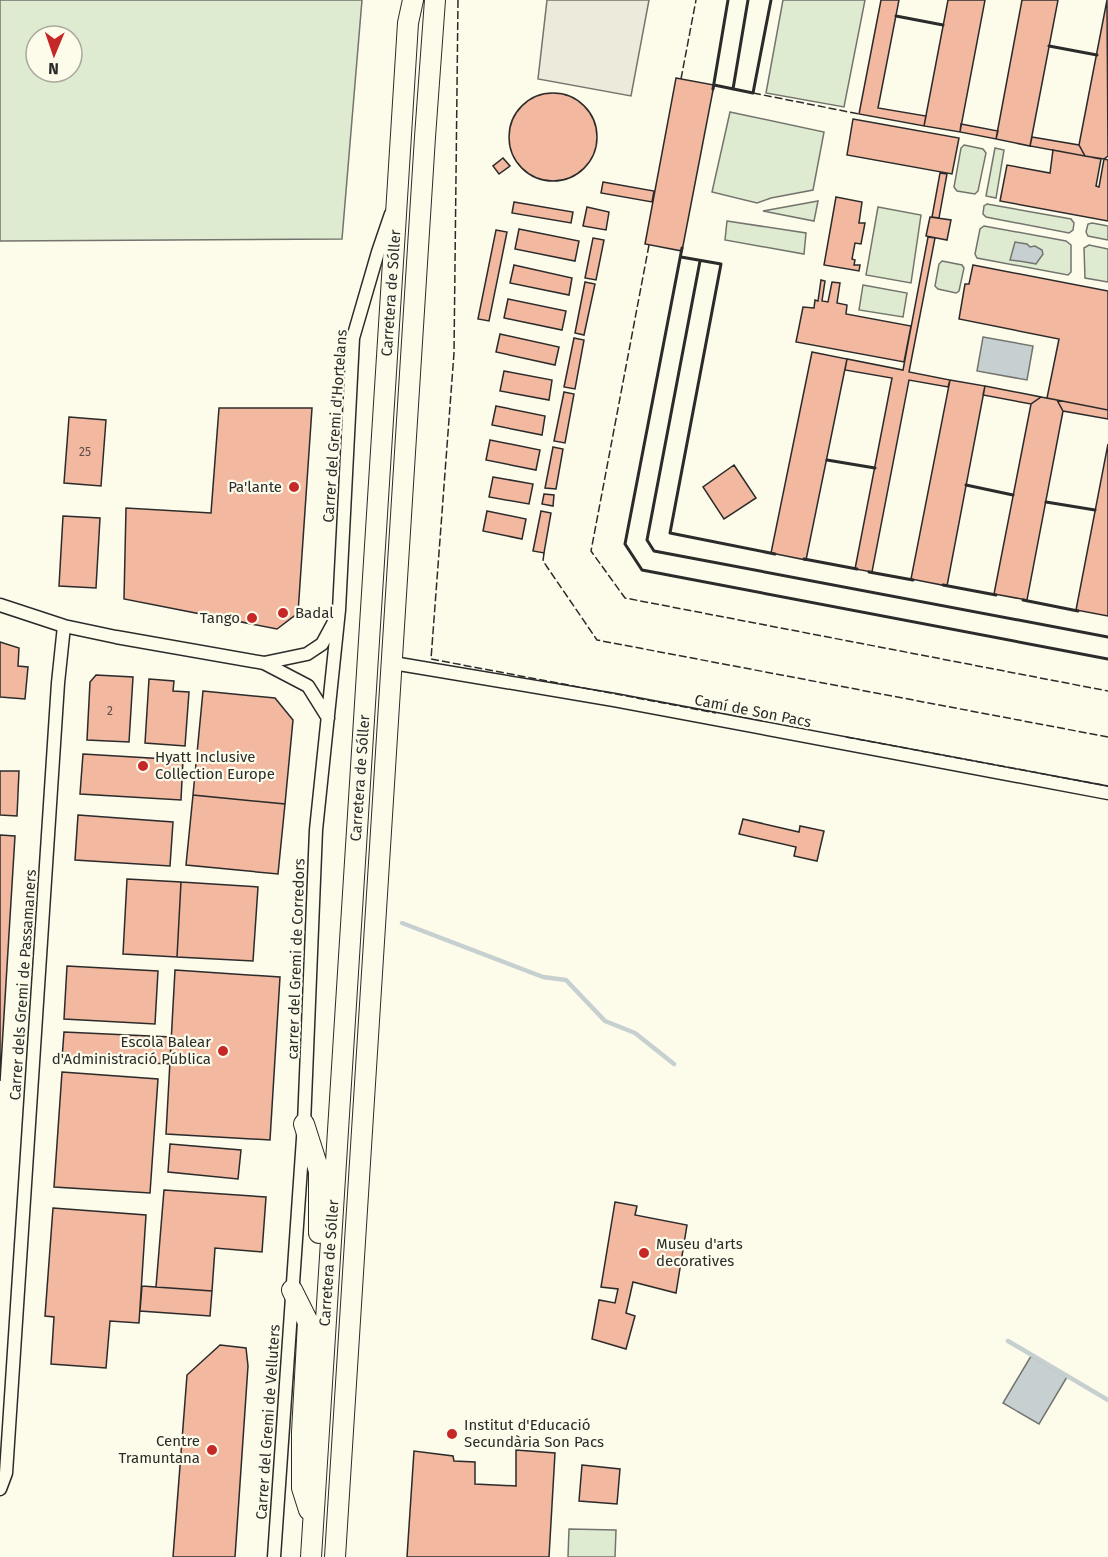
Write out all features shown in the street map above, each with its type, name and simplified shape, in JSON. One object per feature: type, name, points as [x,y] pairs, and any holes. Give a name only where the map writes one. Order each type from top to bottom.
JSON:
[{"type":"main road","points":[[408,0],[408,23]]},
{"type":"main road","name":"Carretera de Sóller","points":[[311,1557],[408,23],[413,0]]},
{"type":"main road","name":"Carretera de Sóller","points":[[335,1557],[435,0]]},
{"type":"main road","points":[[304,1124],[319,1171],[318,1287],[326,1315]]},
{"type":"main road","points":[[292,1290],[308,1322],[302,1432],[302,1488],[313,1522]]},
{"type":"street","name":"Carrer del Gremi d'Hortelans","points":[[333,664],[339,610],[353,338],[397,196]]},
{"type":"street","points":[[0,605],[64,626],[264,663],[308,686],[328,718]]},
{"type":"street","points":[[264,663],[306,654],[322,644],[339,610]]},
{"type":"street","name":"Carrer dels Gremi de Passamaners","points":[[0,1489],[6,1473],[56,706],[64,626]]},
{"type":"street","name":"Camí de Son Pacs","points":[[393,663],[705,717],[1108,793]]},
{"type":"street","name":"carrer del Gremi de Corredors","points":[[292,1290],[304,1124],[316,830],[333,664]]},
{"type":"street","name":"Carrer del Gremi de Velluters","points":[[274,1557],[292,1290]]},
{"type":"green space","points":[[0,0],[362,0],[342,239],[0,241]]},
{"type":"green space","points":[[783,0],[865,0],[844,107],[766,93]]},
{"type":"green space","points":[[730,112],[824,132],[813,190],[757,203],[712,192]]},
{"type":"green space","points":[[964,145],[983,149],[986,153],[978,191],[975,194],[957,191],[954,187],[961,148]]},
{"type":"green space","points":[[995,148],[1004,150],[996,198],[986,196]]},
{"type":"green space","points":[[818,201],[814,221],[763,211]]},
{"type":"green space","points":[[987,204],[1071,219],[1074,223],[1073,230],[1069,233],[986,217],[983,214],[984,206]]},
{"type":"green space","points":[[878,207],[921,215],[911,283],[866,275]]},
{"type":"green space","points":[[727,221],[806,233],[804,254],[725,240]]},
{"type":"green space","points":[[1088,224],[1108,226],[1108,240],[1088,236],[1086,232]]},
{"type":"green space","points":[[984,226],[1066,241],[1071,245],[1071,272],[1068,275],[977,258],[975,254],[980,229]]},
{"type":"green space","points":[[1089,245],[1108,249],[1108,282],[1085,278],[1084,248]]},
{"type":"green space","points":[[942,261],[962,265],[964,268],[959,291],[956,293],[938,289],[935,286],[939,264]]},
{"type":"green space","points":[[863,285],[907,293],[903,317],[859,310]]},
{"type":"green space","points":[[569,1529],[616,1530],[615,1557],[568,1557]]},
{"type":"shaded area","points":[[547,0],[649,0],[631,96],[538,79]]},
{"type":"shaded area","points":[[1015,242],[1027,244],[1030,247],[1035,246],[1042,250],[1043,254],[1036,264],[1010,260]]},
{"type":"shaded area","points":[[983,337],[1033,346],[1027,380],[977,371]]},
{"type":"shaded area","points":[[1031,1356],[1067,1377],[1039,1424],[1003,1403]]},
{"type":"building","points":[[881,0],[899,0],[878,108],[926,116],[924,126],[859,114]]},
{"type":"building","points":[[948,0],[985,0],[960,132],[924,126]]},
{"type":"building","points":[[1022,0],[1058,0],[1030,146],[996,139]]},
{"type":"building","points":[[1107,0],[1108,156],[1104,159],[1085,156],[1079,145]]},
{"type":"building","points":[[676,78],[714,85],[682,251],[645,244]]},
{"type":"building","points":[[553,93],[570,97],[584,106],[593,120],[597,137],[593,154],[584,168],[570,177],[553,181],[536,177],[522,168],[513,154],[509,137],[513,120],[522,106],[536,97]]},
{"type":"building","points":[[853,119],[959,138],[952,174],[847,155]]},
{"type":"building","points":[[961,124],[998,131],[996,139],[960,132]]},
{"type":"building","points":[[1032,137],[1079,145],[1085,156],[1030,146]]},
{"type":"building","points":[[1053,150],[1101,159],[1096,186],[1099,187],[1104,159],[1108,160],[1108,221],[1000,201],[1007,165],[1050,173]]},
{"type":"building","points":[[503,158],[510,166],[499,174],[493,166]]},
{"type":"building","points":[[940,173],[947,174],[939,218],[932,217]]},
{"type":"building","points":[[603,182],[654,191],[652,202],[601,193]]},
{"type":"building","points":[[836,197],[862,202],[859,223],[865,223],[861,244],[855,243],[852,259],[855,260],[854,265],[860,265],[859,271],[824,265]]},
{"type":"building","points":[[514,202],[573,212],[571,223],[512,213]]},
{"type":"building","points":[[587,207],[609,212],[606,230],[583,226]]},
{"type":"building","points":[[930,217],[951,220],[947,240],[926,236]]},
{"type":"building","points":[[519,229],[579,241],[575,261],[515,249]]},
{"type":"building","points":[[496,230],[507,232],[489,321],[478,319]]},
{"type":"building","points":[[928,237],[935,238],[909,372],[950,380],[948,387],[909,380],[872,572],[855,569],[892,378],[845,370],[847,359],[903,370]]},
{"type":"building","points":[[593,238],[604,240],[596,280],[585,278]]},
{"type":"building","points":[[514,265],[572,278],[569,295],[510,283]]},
{"type":"building","points":[[973,265],[1108,291],[1108,410],[1047,398],[1059,339],[959,319],[965,284],[969,284]]},
{"type":"building","points":[[821,280],[825,281],[822,301],[828,302],[832,282],[840,283],[837,303],[847,305],[846,314],[911,326],[904,362],[796,342],[803,307],[814,308],[815,300],[818,301]]},
{"type":"building","points":[[585,282],[595,284],[584,335],[575,333]]},
{"type":"building","points":[[508,299],[566,311],[562,330],[504,318]]},
{"type":"building","points":[[500,334],[559,347],[555,365],[496,352]]},
{"type":"building","points":[[574,338],[584,340],[575,389],[564,387]]},
{"type":"building","points":[[812,352],[847,359],[806,560],[771,553]]},
{"type":"building","points":[[504,371],[552,380],[549,400],[500,391]]},
{"type":"building","points":[[950,380],[985,386],[947,586],[911,579]]},
{"type":"building","points":[[985,386],[1041,397],[1031,404],[983,395]]},
{"type":"building","points":[[564,392],[574,394],[565,443],[554,441]]},
{"type":"building","points":[[1041,397],[1057,400],[1063,411],[1027,600],[994,594],[1031,404]]},
{"type":"building","points":[[1057,400],[1108,410],[1108,419],[1063,411]]},
{"type":"building","points":[[496,406],[545,416],[542,435],[492,425]]},
{"type":"building","points":[[219,408],[312,408],[298,613],[277,629],[124,599],[126,508],[211,513]]},
{"type":"building","points":[[69,417],[106,420],[101,486],[64,483]]},
{"type":"building","points":[[490,440],[540,450],[536,470],[486,460]]},
{"type":"building","points":[[1108,444],[1108,616],[1076,610]]},
{"type":"building","points":[[553,447],[563,449],[556,489],[545,488]]},
{"type":"building","points":[[734,465],[756,498],[724,519],[703,487]]},
{"type":"building","points":[[493,477],[533,484],[529,504],[489,497]]},
{"type":"building","points":[[544,494],[554,495],[553,506],[542,504]]},
{"type":"building","points":[[487,511],[526,519],[522,539],[483,531]]},
{"type":"building","points":[[541,511],[551,513],[544,553],[533,551]]},
{"type":"building","points":[[63,516],[100,518],[96,588],[59,586]]},
{"type":"building","points":[[0,642],[19,648],[18,666],[28,667],[25,699],[0,697]]},
{"type":"building","points":[[96,675],[133,677],[129,742],[87,740],[90,682]]},
{"type":"building","points":[[149,679],[174,681],[173,691],[189,692],[185,746],[145,743]]},
{"type":"building","points":[[203,691],[275,698],[293,720],[285,804],[193,795]]},
{"type":"building","points":[[83,754],[183,760],[181,800],[80,794]]},
{"type":"building","points":[[0,771],[19,771],[17,816],[0,815]]},
{"type":"building","points":[[193,795],[285,804],[278,874],[186,865]]},
{"type":"building","points":[[78,815],[173,822],[170,866],[75,860]]},
{"type":"building","points":[[743,819],[799,832],[800,826],[824,831],[817,861],[794,856],[796,847],[739,834]]},
{"type":"building","points":[[0,835],[15,836],[0,1081]]},
{"type":"building","points":[[127,879],[181,882],[177,957],[123,954]]},
{"type":"building","points":[[181,882],[258,887],[253,961],[177,957]]},
{"type":"building","points":[[67,966],[158,971],[155,1024],[64,1019]]},
{"type":"building","name":"Escola Balear d'Administració Pública","points":[[175,970],[280,977],[270,1140],[166,1134]]},
{"type":"building","points":[[64,1032],[171,1037],[170,1064],[62,1059]]},
{"type":"building","points":[[62,1072],[158,1079],[150,1193],[54,1187]]},
{"type":"building","points":[[170,1144],[241,1150],[238,1179],[168,1172]]},
{"type":"building","points":[[164,1190],[266,1197],[262,1252],[215,1248],[212,1291],[156,1287]]},
{"type":"building","name":"Museu d'arts decoratives","points":[[615,1202],[637,1206],[635,1215],[687,1225],[676,1293],[633,1282],[626,1313],[635,1316],[626,1349],[592,1339],[599,1300],[615,1303],[618,1289],[601,1287]]},
{"type":"building","points":[[53,1208],[146,1215],[139,1323],[110,1321],[106,1368],[51,1364],[54,1317],[45,1316]]},
{"type":"building","points":[[142,1286],[212,1291],[210,1316],[140,1311]]},
{"type":"building","name":"Centre Tramuntana","points":[[220,1345],[246,1348],[248,1366],[235,1557],[173,1557],[187,1375]]},
{"type":"building","points":[[516,1450],[555,1453],[549,1557],[407,1557],[414,1451],[453,1456],[454,1461],[475,1462],[475,1484],[516,1486]]},
{"type":"building","points":[[582,1465],[620,1469],[617,1504],[579,1501]]},
{"type":"waterway","points":[[402,923],[543,977],[566,980],[605,1021],[635,1033],[674,1064]]},
{"type":"waterway","points":[[1008,1341],[1108,1400]]},
{"type":"fence","points":[[458,0],[454,353],[431,659],[716,713]]},
{"type":"fence","points":[[681,79],[696,0]]},
{"type":"fence","points":[[753,93],[859,114]]},
{"type":"fence","points":[[649,245],[591,551],[625,598],[1108,691]]},
{"type":"fence","points":[[544,553],[543,561],[597,640],[1108,737]]},
{"type":"fence","points":[[846,737],[1108,786]]},
{"type":"wall","points":[[713,89],[728,0]]},
{"type":"wall","points":[[733,89],[748,0]]},
{"type":"wall","points":[[714,85],[753,93],[771,0]]},
{"type":"wall","points":[[896,16],[943,25]]},
{"type":"wall","points":[[1049,46],[1097,55]]},
{"type":"wall","points":[[682,248],[625,544],[642,570],[1108,659]]},
{"type":"wall","points":[[681,257],[721,264],[670,533],[775,554]]},
{"type":"wall","points":[[700,261],[647,540],[654,551],[1108,637]]},
{"type":"wall","points":[[827,460],[875,468]]},
{"type":"wall","points":[[966,485],[1013,495]]},
{"type":"wall","points":[[1046,502],[1095,510]]},
{"type":"wall","points":[[804,559],[857,569]]},
{"type":"wall","points":[[869,572],[913,580]]},
{"type":"wall","points":[[943,585],[996,595]]},
{"type":"wall","points":[[1023,600],[1078,611]]},
{"type":"place","name":"Pa'lante","points":[[294,487]]},
{"type":"place","name":"Badal","points":[[283,613]]},
{"type":"place","name":"Tango","points":[[252,618]]},
{"type":"place","name":"Hyatt Inclusive Collection Europe","points":[[143,766]]},
{"type":"place","name":"Escola Balear d'Administració Pública","points":[[223,1051]]},
{"type":"place","name":"Museu d'arts decoratives","points":[[644,1253]]},
{"type":"place","name":"Institut d'Educació Secundària Son Pacs","points":[[452,1434]]},
{"type":"place","name":"Centre Tramuntana","points":[[212,1450]]}]
